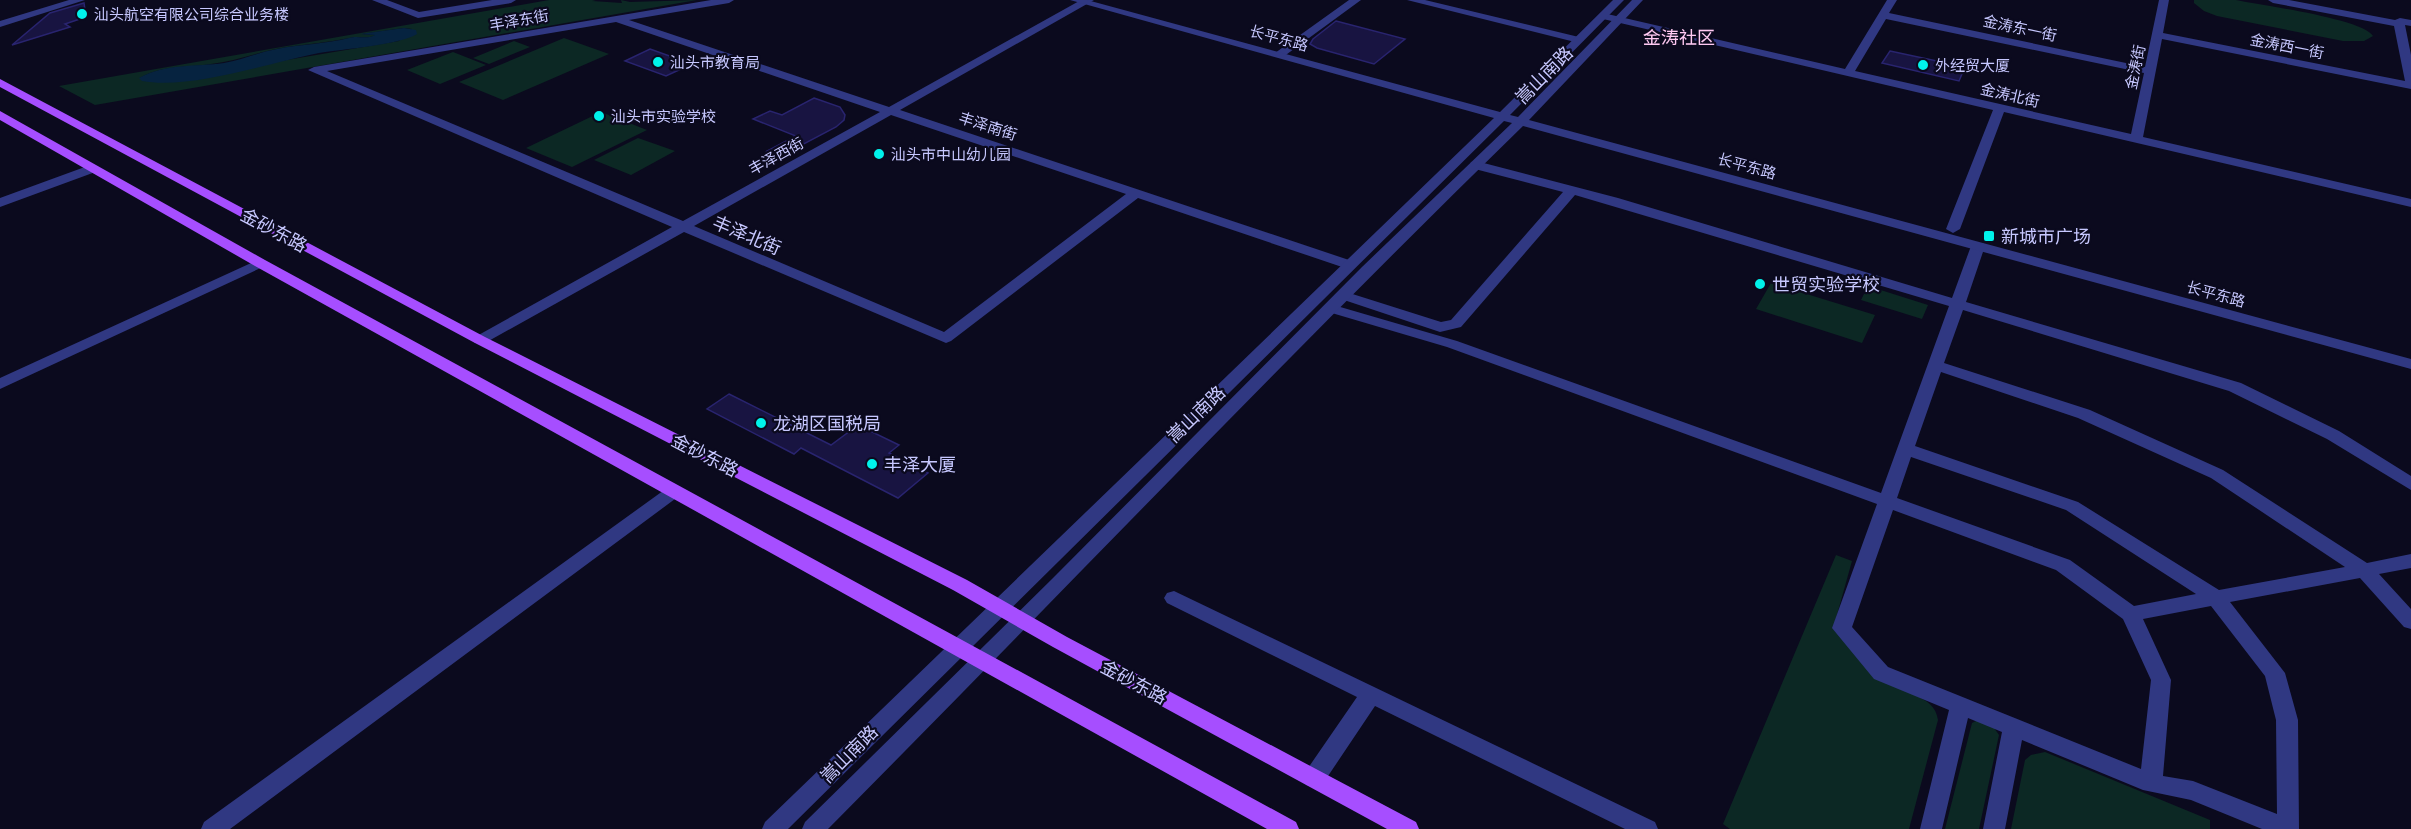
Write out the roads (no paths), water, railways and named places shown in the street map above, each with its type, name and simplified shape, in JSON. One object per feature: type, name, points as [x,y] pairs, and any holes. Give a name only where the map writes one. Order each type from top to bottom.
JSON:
[{"type":"main road","name":"金砂东路","points":[[0,82],[480,340],[950,580],[1408,829]]},
{"type":"main road","name":"金砂东路","points":[[3,119],[981,662],[1288,829]]},
{"type":"street","points":[[0,23],[73,0]]},
{"type":"street","points":[[0,23],[80,0]]},
{"type":"street","points":[[377,0],[418,15],[511,0]]},
{"type":"street","name":"丰泽东街","points":[[314,70],[729,0]]},
{"type":"street","name":"长平东路","points":[[1102,0],[1515,115],[1953,229],[2411,354]]},
{"type":"street","points":[[1283,52],[1356,0]]},
{"type":"street","points":[[1412,0],[1579,40]]},
{"type":"street","name":"嵩山南路","points":[[813,829],[1022,621],[1336,301],[1476,165],[1579,40],[1619,0]]},
{"type":"street","name":"嵩山南路","points":[[773,829],[1350,264],[1638,0]]},
{"type":"street","points":[[1848,73],[1892,0]]},
{"type":"street","name":"金涛街","points":[[2136,139],[2164,0]]},
{"type":"street","points":[[2273,0],[2405,24],[2411,84]]},
{"type":"street","name":"长平东路","points":[[1083,1],[1283,52]]},
{"type":"street","name":"丰泽西街","points":[[480,340],[1083,1]]},
{"type":"street","name":"金涛东一街","points":[[1883,15],[2150,71]]},
{"type":"street","name":"金涛北街","points":[[1603,16],[2411,203]]},
{"type":"street","name":"丰泽南街","points":[[616,19],[1350,264]]},
{"type":"street","name":"金涛西一街","points":[[2157,35],[2411,84]]},
{"type":"street","name":"丰泽北街","points":[[314,70],[946,338],[1136,193]]},
{"type":"street","points":[[1953,229],[2000,108]]},
{"type":"street","name":"长平东路","points":[[1515,115],[1978,246],[2411,364]]},
{"type":"street","points":[[1476,165],[1614,201],[2235,387],[2333,435],[2411,484]]},
{"type":"street","points":[[0,203],[93,168]]},
{"type":"street","points":[[1336,301],[1440,327],[1456,324],[1571,191]]},
{"type":"street","points":[[1906,449],[2072,507],[2216,598],[2275,673],[2287,720],[2288,829],[2193,791],[2151,783],[1881,673],[1842,627],[1978,246]]},
{"type":"street","points":[[0,384],[260,263]]},
{"type":"street","points":[[1336,301],[2063,565],[2132,614],[2161,680],[2151,783]]},
{"type":"street","points":[[1936,364],[2084,414],[2217,474],[2364,570],[2411,622]]},
{"type":"street","points":[[212,829],[674,492]]},
{"type":"street","points":[[2132,614],[2411,561]]},
{"type":"street","points":[[1174,598],[1647,829]]},
{"type":"street","points":[[1314,778],[1371,694]]},
{"type":"street","points":[[1931,829],[1961,705]]},
{"type":"street","points":[[1994,829],[2014,727]]},
{"type":"water","points":[[404,28],[416,30],[417,34],[398,41],[319,53],[206,79],[161,83],[142,81],[139,78],[170,68],[224,63],[277,49],[353,37],[368,37],[375,35],[360,34]]},
{"type":"place","name":"汕头航空有限公司综合业务楼","points":[[82,14]]},
{"type":"place","name":"汕头市教育局","points":[[658,62]]},
{"type":"place","name":"外经贸大厦","points":[[1923,65]]},
{"type":"place","name":"汕头市实验学校","points":[[599,116]]},
{"type":"place","name":"汕头市中山幼儿园","points":[[879,154]]},
{"type":"place","name":"新城市广场","points":[[1989,236]]},
{"type":"place","name":"世贸实验学校","points":[[1760,284]]},
{"type":"place","name":"龙湖区国税局","points":[[761,423]]},
{"type":"place","name":"丰泽大厦","points":[[872,464]]},
{"type":"district","name":"金涛社区","points":[[1679,37]]}]
